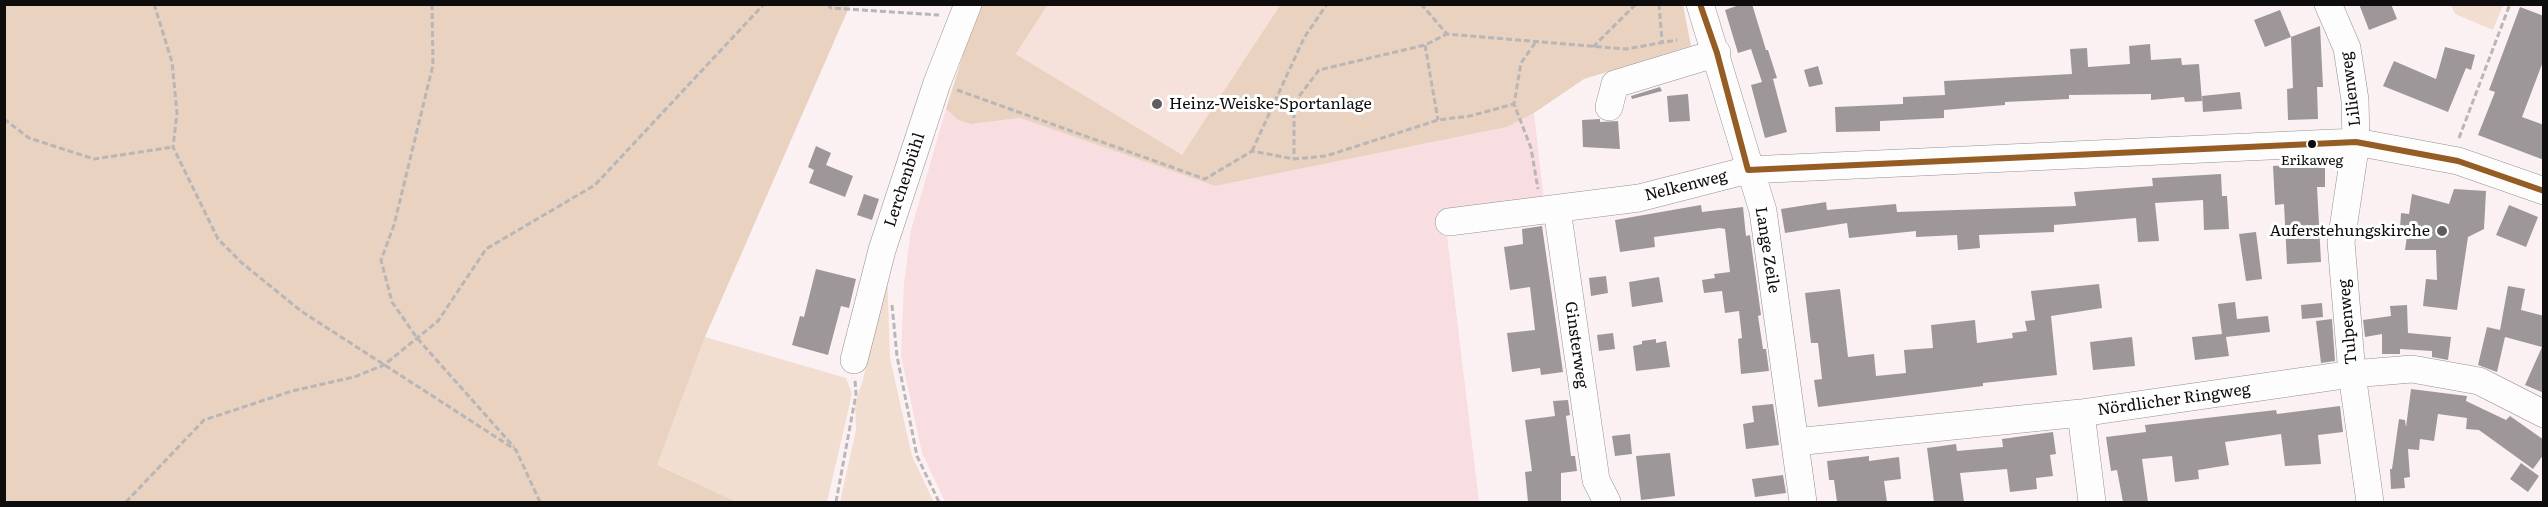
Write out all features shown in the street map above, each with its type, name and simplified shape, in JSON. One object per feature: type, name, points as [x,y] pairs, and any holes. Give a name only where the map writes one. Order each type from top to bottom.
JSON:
[{"type":"street","name":"Lange Zeile","points":[[1700,4],[1748,170],[1763,211],[1803,502]]},
{"type":"street","name":"Lilienweg","points":[[2328,4],[2347,48],[2355,100],[2356,142]]},
{"type":"street","name":"Lerchenbühl","points":[[854,360],[882,250],[937,83],[965,11]]},
{"type":"street","points":[[1609,107],[1615,84],[1714,46]]},
{"type":"street","points":[[2356,142],[2458,161],[2544,191]]},
{"type":"street","name":"Nelkenweg","points":[[1449,222],[1639,198],[1748,170],[2356,142]]},
{"type":"street","name":"Tulpenweg","points":[[2356,142],[2341,242],[2352,374],[2370,502]]},
{"type":"street","name":"Ginsterweg","points":[[1548,210],[1598,495]]},
{"type":"street","name":"Nördlicher Ringweg","points":[[1795,442],[2081,413],[2352,374],[2412,369],[2479,381],[2544,414]]},
{"type":"street","points":[[2081,413],[2092,502]]},
{"type":"path","points":[[154,4],[172,62],[177,113],[173,147],[218,239],[242,263],[301,310],[516,450]]},
{"type":"path","points":[[432,4],[434,65],[394,225],[381,260],[392,302],[417,338],[516,450],[540,502]]},
{"type":"path","points":[[126,502],[204,420],[292,391],[354,377],[384,364],[438,321],[486,249],[596,185],[764,4]]},
{"type":"path","points":[[828,4],[831,8],[965,11]]},
{"type":"path","points":[[937,83],[1205,179],[1252,151],[1304,38],[1327,4]]},
{"type":"path","points":[[1421,4],[1447,34]]},
{"type":"path","points":[[1593,47],[1636,4]]},
{"type":"path","points":[[1659,4],[1662,41]]},
{"type":"path","points":[[2458,161],[2459,135],[2510,4]]},
{"type":"path","points":[[1294,159],[1294,103],[1319,70],[1425,45],[1447,34],[1626,49],[1662,41],[1714,46]]},
{"type":"path","points":[[1535,43],[1521,63],[1514,104],[1531,148],[1548,210]]},
{"type":"path","points":[[1425,45],[1438,120]]},
{"type":"path","points":[[1276,99],[1294,103]]},
{"type":"path","points":[[1252,151],[1294,159],[1326,156],[1438,120],[1470,116],[1514,104]]},
{"type":"path","points":[[4,119],[28,138],[94,159],[173,147]]},
{"type":"path","points":[[892,298],[897,356],[917,456],[939,502]]},
{"type":"path","points":[[836,502],[856,394],[854,360]]},
{"type":"shaded area","name":"Heinz-Weiske-Sportanlage","points":[[1048,4],[1280,5],[1182,155],[1016,54]]},
{"type":"shaded area","points":[[4,5],[850,5],[705,337],[657,465],[737,502],[5,502]]},
{"type":"shaded area","points":[[982,5],[1048,5],[1016,54],[1182,154],[1280,5],[1683,5],[1691,46],[1584,79],[1534,113],[1507,127],[1215,186],[1020,118],[971,124],[958,120],[946,109],[973,23]]},
{"type":"shaded area","points":[[2451,5],[2503,5],[2493,30],[2455,14]]},
{"type":"shaded area","points":[[946,109],[958,120],[971,124],[1020,118],[1215,186],[1507,127],[1534,113],[1544,201],[1444,211],[1479,502],[945,502],[922,453],[901,356],[904,284],[911,230]]},
{"type":"shaded area","points":[[887,268],[890,358],[912,456],[934,502],[840,502],[856,430],[855,404],[863,380]]},
{"type":"shaded area","points":[[705,337],[846,378],[852,394],[827,502],[737,502],[657,465]]},
{"type":"building","points":[[1742,4],[1752,4],[1777,78],[1768,80],[1773,79],[1787,132],[1765,138],[1751,85],[1762,82],[1751,49],[1738,53],[1725,10]]},
{"type":"building","points":[[2359,4],[2391,4],[2397,19],[2369,30]]},
{"type":"building","points":[[2520,7],[2544,16],[2544,59],[2522,117],[2544,125],[2544,160],[2478,135],[2495,92],[2489,90]]},
{"type":"building","points":[[2280,10],[2291,37],[2265,47],[2254,20]]},
{"type":"building","points":[[2320,26],[2323,87],[2317,87],[2318,119],[2288,120],[2287,89],[2293,88],[2291,37]]},
{"type":"building","points":[[2150,44],[2151,60],[2181,58],[2182,65],[2199,64],[2202,101],[2185,102],[2184,97],[2151,100],[2151,94],[2069,95],[2069,99],[2005,102],[2005,105],[1944,110],[1944,118],[1880,121],[1880,131],[1836,132],[1835,107],[1903,104],[1903,97],[1945,95],[1944,81],[2072,74],[2070,49],[2087,48],[2088,67],[2130,64],[2129,46]]},
{"type":"building","points":[[2445,47],[2475,55],[2471,70],[2466,68],[2448,112],[2383,86],[2394,61],[2436,79]]},
{"type":"building","points":[[1818,66],[1823,84],[1809,87],[1804,70]]},
{"type":"building","points":[[1660,87],[1662,91],[1632,99],[1631,96]]},
{"type":"building","points":[[2240,92],[2242,109],[2203,112],[2202,96]]},
{"type":"building","points":[[1688,94],[1690,121],[1669,122],[1667,96]]},
{"type":"building","points":[[1600,119],[1600,122],[1618,121],[1620,149],[1583,147],[1582,120]]},
{"type":"building","points":[[816,146],[831,153],[826,165],[853,176],[845,197],[809,183],[814,170],[808,167]]},
{"type":"building","points":[[2325,163],[2325,187],[2317,187],[2321,262],[2287,264],[2284,204],[2275,205],[2273,166]]},
{"type":"building","points":[[2221,174],[2222,196],[2227,196],[2229,229],[2204,230],[2203,200],[2155,203],[2159,241],[2138,242],[2136,218],[2054,225],[2054,232],[1979,235],[1980,248],[1958,250],[1957,235],[1916,237],[1916,231],[1849,238],[1847,223],[1785,233],[1781,209],[1826,202],[1827,210],[1896,204],[1897,212],[2076,206],[2074,192],[2153,186],[2152,178]]},
{"type":"building","name":"Auferstehungskirche","points":[[2454,189],[2486,191],[2484,229],[2468,237],[2457,310],[2423,306],[2426,279],[2437,280],[2436,250],[2405,250],[2408,229],[2400,228],[2401,213],[2409,214],[2412,194],[2449,204]]},
{"type":"building","points":[[864,194],[879,199],[872,220],[857,215]]},
{"type":"building","points":[[1701,205],[1702,212],[1743,207],[1746,236],[1750,235],[1761,315],[1758,316],[1769,371],[1741,374],[1738,339],[1742,338],[1739,311],[1725,313],[1722,291],[1704,293],[1702,280],[1715,278],[1714,274],[1730,272],[1725,229],[1654,237],[1655,247],[1620,252],[1615,220]]},
{"type":"building","points":[[2509,205],[2538,217],[2526,247],[2496,235]]},
{"type":"building","points":[[1542,226],[1563,372],[1541,375],[1540,368],[1512,372],[1507,333],[1535,330],[1530,287],[1510,290],[1504,247],[1523,244],[1522,229]]},
{"type":"building","points":[[2256,232],[2262,279],[2246,281],[2239,234]]},
{"type":"building","points":[[816,269],[856,279],[849,308],[841,306],[828,355],[792,345],[800,316],[804,317]]},
{"type":"building","points":[[1606,276],[1608,293],[1591,296],[1589,278]]},
{"type":"building","points":[[1659,277],[1663,302],[1632,307],[1629,282]]},
{"type":"building","points":[[2099,284],[2102,308],[2051,316],[2057,375],[1983,383],[1983,386],[1818,407],[1814,380],[1822,379],[1818,343],[1811,343],[1805,293],[1840,289],[1848,357],[1874,354],[1876,376],[1906,373],[1904,350],[1933,348],[1931,325],[1975,320],[1977,343],[2013,338],[2012,333],[2027,331],[2025,321],[2035,320],[2031,291]]},
{"type":"building","points":[[2508,286],[2525,289],[2521,310],[2544,316],[2544,393],[2525,385],[2542,347],[2505,337],[2497,372],[2478,365],[2487,327],[2500,330]]},
{"type":"building","points":[[2235,302],[2237,319],[2268,316],[2270,332],[2226,337],[2229,356],[2195,360],[2192,337],[2222,334],[2218,304]]},
{"type":"building","points":[[2322,303],[2323,317],[2302,319],[2301,305]]},
{"type":"building","points":[[2407,305],[2408,333],[2451,337],[2448,360],[2432,357],[2432,351],[2400,349],[2400,354],[2382,354],[2382,334],[2365,337],[2363,320],[2391,316],[2390,306]]},
{"type":"building","points":[[2332,319],[2335,361],[2321,363],[2316,321]]},
{"type":"building","points":[[1613,333],[1615,349],[1599,351],[1597,335]]},
{"type":"building","points":[[2132,337],[2135,366],[2093,370],[2090,342]]},
{"type":"building","points":[[1656,339],[1656,343],[1666,341],[1670,367],[1636,371],[1633,346],[1642,344],[1642,341]]},
{"type":"building","points":[[2411,389],[2467,396],[2466,401],[2506,420],[2510,416],[2544,440],[2544,454],[2533,469],[2479,430],[2466,429],[2467,418],[2438,414],[2434,441],[2420,439],[2419,450],[2408,449],[2410,477],[2404,478],[2405,488],[2391,489],[2390,469],[2392,469],[2399,419],[2405,420],[2406,427]]},
{"type":"building","points":[[1568,400],[1570,415],[1566,416],[1571,456],[1575,456],[1577,471],[1561,473],[1561,502],[1528,502],[1525,472],[1532,471],[1525,420],[1555,416],[1553,401]]},
{"type":"building","points":[[1773,404],[1779,445],[1746,449],[1743,424],[1754,422],[1752,406]]},
{"type":"building","points":[[2340,406],[2343,432],[2318,435],[2321,464],[2285,466],[2281,434],[2225,442],[2229,465],[2198,470],[2199,479],[2175,482],[2172,456],[2142,459],[2148,502],[2123,502],[2117,470],[2111,471],[2106,437],[2146,432],[2145,425],[2276,410],[2277,414]]},
{"type":"building","points":[[2053,432],[2056,454],[2050,455],[2053,476],[2036,478],[2037,489],[2010,492],[2007,469],[1960,473],[1964,502],[1934,502],[1927,448],[1956,444],[1957,451],[2003,447],[2002,439]]},
{"type":"building","points":[[1630,434],[1632,454],[1615,456],[1612,436]]},
{"type":"building","points":[[1670,453],[1675,496],[1641,500],[1636,456]]},
{"type":"building","points":[[1869,456],[1869,461],[1899,457],[1901,479],[1884,481],[1887,502],[1837,502],[1834,480],[1829,480],[1827,461]]},
{"type":"building","points":[[2521,463],[2539,476],[2528,492],[2510,479]]},
{"type":"building","points":[[1783,475],[1786,493],[1755,497],[1752,479]]},
{"type":"transit line","points":[[1700,4],[1717,53],[1748,170],[2356,142],[2458,161],[2544,191]]},
{"type":"place","name":"Heinz-Weiske-Sportanlage","points":[[1157,104]]},
{"type":"place","name":"Erikaweg","points":[[2312,144]]},
{"type":"place","name":"Auferstehungskirche","points":[[2442,231]]}]
